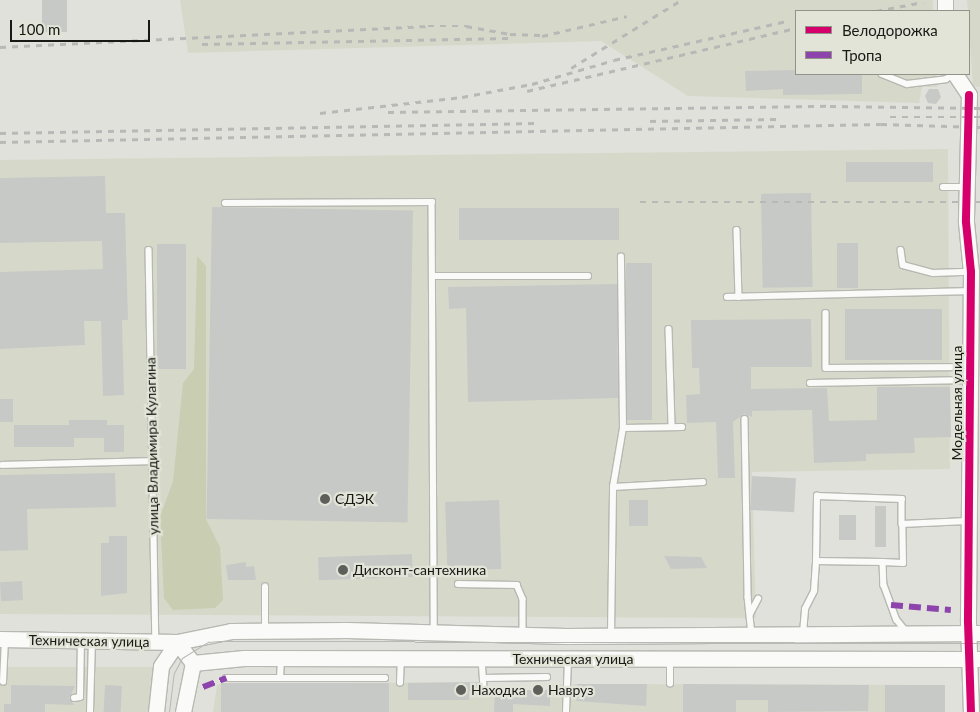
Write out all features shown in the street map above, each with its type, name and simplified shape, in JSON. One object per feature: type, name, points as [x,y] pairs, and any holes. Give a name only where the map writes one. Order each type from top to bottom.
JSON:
[{"type":"main road","name":"Модельная улица","points":[[956,75],[969,95],[966,186],[971,272],[969,521],[975,659],[971,712]]},
{"type":"main road","name":"Техническая улица","points":[[2,639],[177,642],[231,631],[434,632],[611,636],[803,636],[974,633]]},
{"type":"main road","points":[[156,712],[161,666],[177,642],[193,662],[188,674],[183,712]]},
{"type":"main road","name":"Техническая улица","points":[[193,662],[281,658],[568,660],[975,659]]},
{"type":"lane","points":[[883,75],[889,80],[908,84],[946,80],[954,75]]},
{"type":"lane","points":[[943,187],[966,186]]},
{"type":"lane","points":[[225,203],[432,202],[434,632]]},
{"type":"lane","points":[[737,230],[739,297]]},
{"type":"lane","name":"улица Владимира Кулагина","points":[[148,250],[156,642]]},
{"type":"lane","points":[[901,250],[903,265],[933,273],[971,272]]},
{"type":"lane","points":[[611,636],[614,487],[623,428],[621,257]]},
{"type":"lane","points":[[433,276],[588,276]]},
{"type":"lane","points":[[727,297],[970,291]]},
{"type":"lane","points":[[826,313],[826,368],[969,374]]},
{"type":"lane","points":[[669,329],[672,427]]},
{"type":"lane","points":[[810,383],[969,374]]},
{"type":"lane","points":[[745,419],[750,614],[753,636]]},
{"type":"lane","points":[[623,428],[682,427]]},
{"type":"lane","points":[[2,465],[153,461]]},
{"type":"lane","points":[[614,487],[703,482]]},
{"type":"lane","points":[[803,636],[805,609],[814,592],[817,496],[902,499],[903,563],[816,561]]},
{"type":"lane","points":[[902,524],[969,521]]},
{"type":"lane","points":[[884,562],[884,585],[897,620],[909,635]]},
{"type":"lane","points":[[458,584],[517,586],[523,599],[523,635]]},
{"type":"lane","points":[[265,587],[265,631]]},
{"type":"lane","points":[[750,614],[758,598]]},
{"type":"lane","points":[[2,639],[3,682]]},
{"type":"lane","points":[[74,698],[80,697],[87,641]]},
{"type":"lane","points":[[87,641],[90,712]]},
{"type":"lane","points":[[280,678],[281,658]]},
{"type":"lane","points":[[400,683],[401,659]]},
{"type":"lane","points":[[482,659],[484,690]]},
{"type":"lane","points":[[670,659],[670,684]]},
{"type":"lane","points":[[566,712],[568,660]]},
{"type":"lane","points":[[226,678],[385,678]]},
{"type":"lane","points":[[483,678],[547,678]]},
{"type":"lane","points":[[183,712],[188,712]]},
{"type":"shaded area","points":[[180,0],[933,0],[933,10],[795,10],[795,75],[936,75],[937,87],[922,87],[919,103],[688,96],[601,41],[188,53]]},
{"type":"shaded area","points":[[967,0],[980,0],[980,87],[973,86],[970,10],[968,10]]},
{"type":"shaded area","points":[[948,149],[950,469],[752,472],[756,618],[0,614],[0,160]]},
{"type":"shaded area","points":[[0,667],[152,667],[152,712],[0,712]]},
{"type":"shaded area","points":[[479,682],[480,691],[549,690],[550,685],[577,684],[945,685],[945,712],[213,712],[217,685],[221,684]]},
{"type":"green space","points":[[197,256],[206,266],[206,519],[220,547],[223,600],[215,608],[173,610],[164,598],[160,517],[173,481],[183,383],[194,369]]},
{"type":"building","points":[[42,0],[67,0],[67,32],[42,32]]},
{"type":"building","points":[[795,70],[795,75],[862,75],[862,94],[783,95],[783,89],[746,91],[745,71]]},
{"type":"building","points":[[929,89],[938,89],[941,97],[936,104],[928,103],[925,96]]},
{"type":"building","points":[[846,162],[933,162],[933,182],[846,182]]},
{"type":"building","points":[[105,176],[106,213],[125,213],[128,320],[122,320],[124,395],[103,396],[101,321],[84,321],[85,345],[0,349],[0,272],[103,269],[102,241],[0,243],[0,178]]},
{"type":"building","points":[[811,193],[813,287],[763,288],[761,194]]},
{"type":"building","points":[[212,207],[413,211],[408,522],[207,519]]},
{"type":"building","points":[[459,208],[619,208],[619,240],[459,240]]},
{"type":"building","points":[[837,243],[858,243],[858,288],[837,288]]},
{"type":"building","points":[[157,244],[186,244],[186,369],[157,369]]},
{"type":"building","points":[[626,263],[652,263],[652,420],[626,420]]},
{"type":"building","points":[[617,284],[618,398],[468,402],[466,308],[449,309],[448,287]]},
{"type":"building","points":[[845,309],[942,309],[942,360],[845,360]]},
{"type":"building","points":[[811,319],[812,367],[751,367],[751,389],[827,388],[829,421],[877,420],[877,387],[950,387],[951,437],[914,438],[915,453],[866,454],[866,461],[814,463],[812,410],[752,411],[752,417],[744,414],[733,422],[735,478],[718,478],[716,422],[687,423],[686,395],[700,394],[699,368],[692,368],[691,320]]},
{"type":"building","points":[[0,399],[13,399],[13,422],[0,422]]},
{"type":"building","points":[[69,420],[107,420],[107,425],[124,425],[124,452],[104,452],[104,438],[74,438],[74,447],[14,447],[14,425],[69,425]]},
{"type":"building","points":[[115,473],[116,507],[27,509],[28,550],[0,551],[0,475]]},
{"type":"building","points":[[752,476],[796,478],[794,512],[750,510]]},
{"type":"building","points":[[499,500],[501,569],[447,571],[445,502]]},
{"type":"building","points":[[629,500],[648,500],[648,526],[629,526]]},
{"type":"building","points":[[875,506],[886,506],[886,547],[875,547]]},
{"type":"building","points":[[839,515],[856,515],[856,540],[839,540]]},
{"type":"building","points":[[109,536],[127,536],[127,593],[101,596],[101,543],[109,543]]},
{"type":"building","points":[[412,554],[413,577],[319,580],[318,557]]},
{"type":"building","points":[[664,556],[701,557],[707,568],[671,569]]},
{"type":"building","points":[[246,562],[246,567],[254,566],[256,580],[228,580],[226,565]]},
{"type":"building","points":[[22,581],[23,600],[1,601],[0,582]]},
{"type":"building","points":[[479,682],[480,691],[469,691],[469,700],[408,700],[408,683]]},
{"type":"building","points":[[221,683],[389,683],[389,712],[221,712]]},
{"type":"building","points":[[577,684],[647,684],[646,706],[576,701]]},
{"type":"building","points":[[683,684],[869,685],[868,711],[768,712],[768,700],[736,700],[736,712],[683,712]]},
{"type":"building","points":[[11,685],[75,686],[69,698],[74,705],[45,704],[45,712],[4,712],[4,704],[11,704]]},
{"type":"building","points":[[105,685],[122,686],[121,712],[104,712]]},
{"type":"building","points":[[885,685],[945,685],[945,712],[885,712]]},
{"type":"building","points":[[495,690],[550,690],[550,706],[513,704],[513,712],[494,712]]},
{"type":"tram line","points":[[169,712],[174,673],[182,658],[208,642],[219,641],[980,643]]},
{"type":"railway","points":[[571,68],[681,0]]},
{"type":"railway","points":[[881,10],[923,2]]},
{"type":"railway","points":[[542,36],[627,16]]},
{"type":"railway","points":[[320,113],[462,97],[532,84],[614,60],[787,21]]},
{"type":"railway","points":[[0,47],[428,26],[466,26],[510,34],[548,35]]},
{"type":"railway","points":[[527,91],[795,28]]},
{"type":"railway","points":[[202,44],[514,38]]},
{"type":"railway","points":[[388,112],[830,106],[980,108]]},
{"type":"railway","points":[[890,117],[980,117]]},
{"type":"railway","points":[[650,121],[777,119]]},
{"type":"railway","points":[[0,133],[535,123]]},
{"type":"railway","points":[[0,142],[881,124],[980,127]]},
{"type":"railway","points":[[640,202],[980,202]]},
{"type":"marked path","points":[[891,605],[951,610]]},
{"type":"marked path","points":[[203,687],[226,678]]},
{"type":"cycle path","points":[[969,95],[966,222],[971,272],[968,622],[971,712]]},
{"type":"place","name":"СДЭК","points":[[325,499]]},
{"type":"place","name":"Дисконт-сантехника","points":[[343,570]]},
{"type":"place","name":"Находка","points":[[461,690]]},
{"type":"place","name":"Навруз","points":[[538,690]]}]
